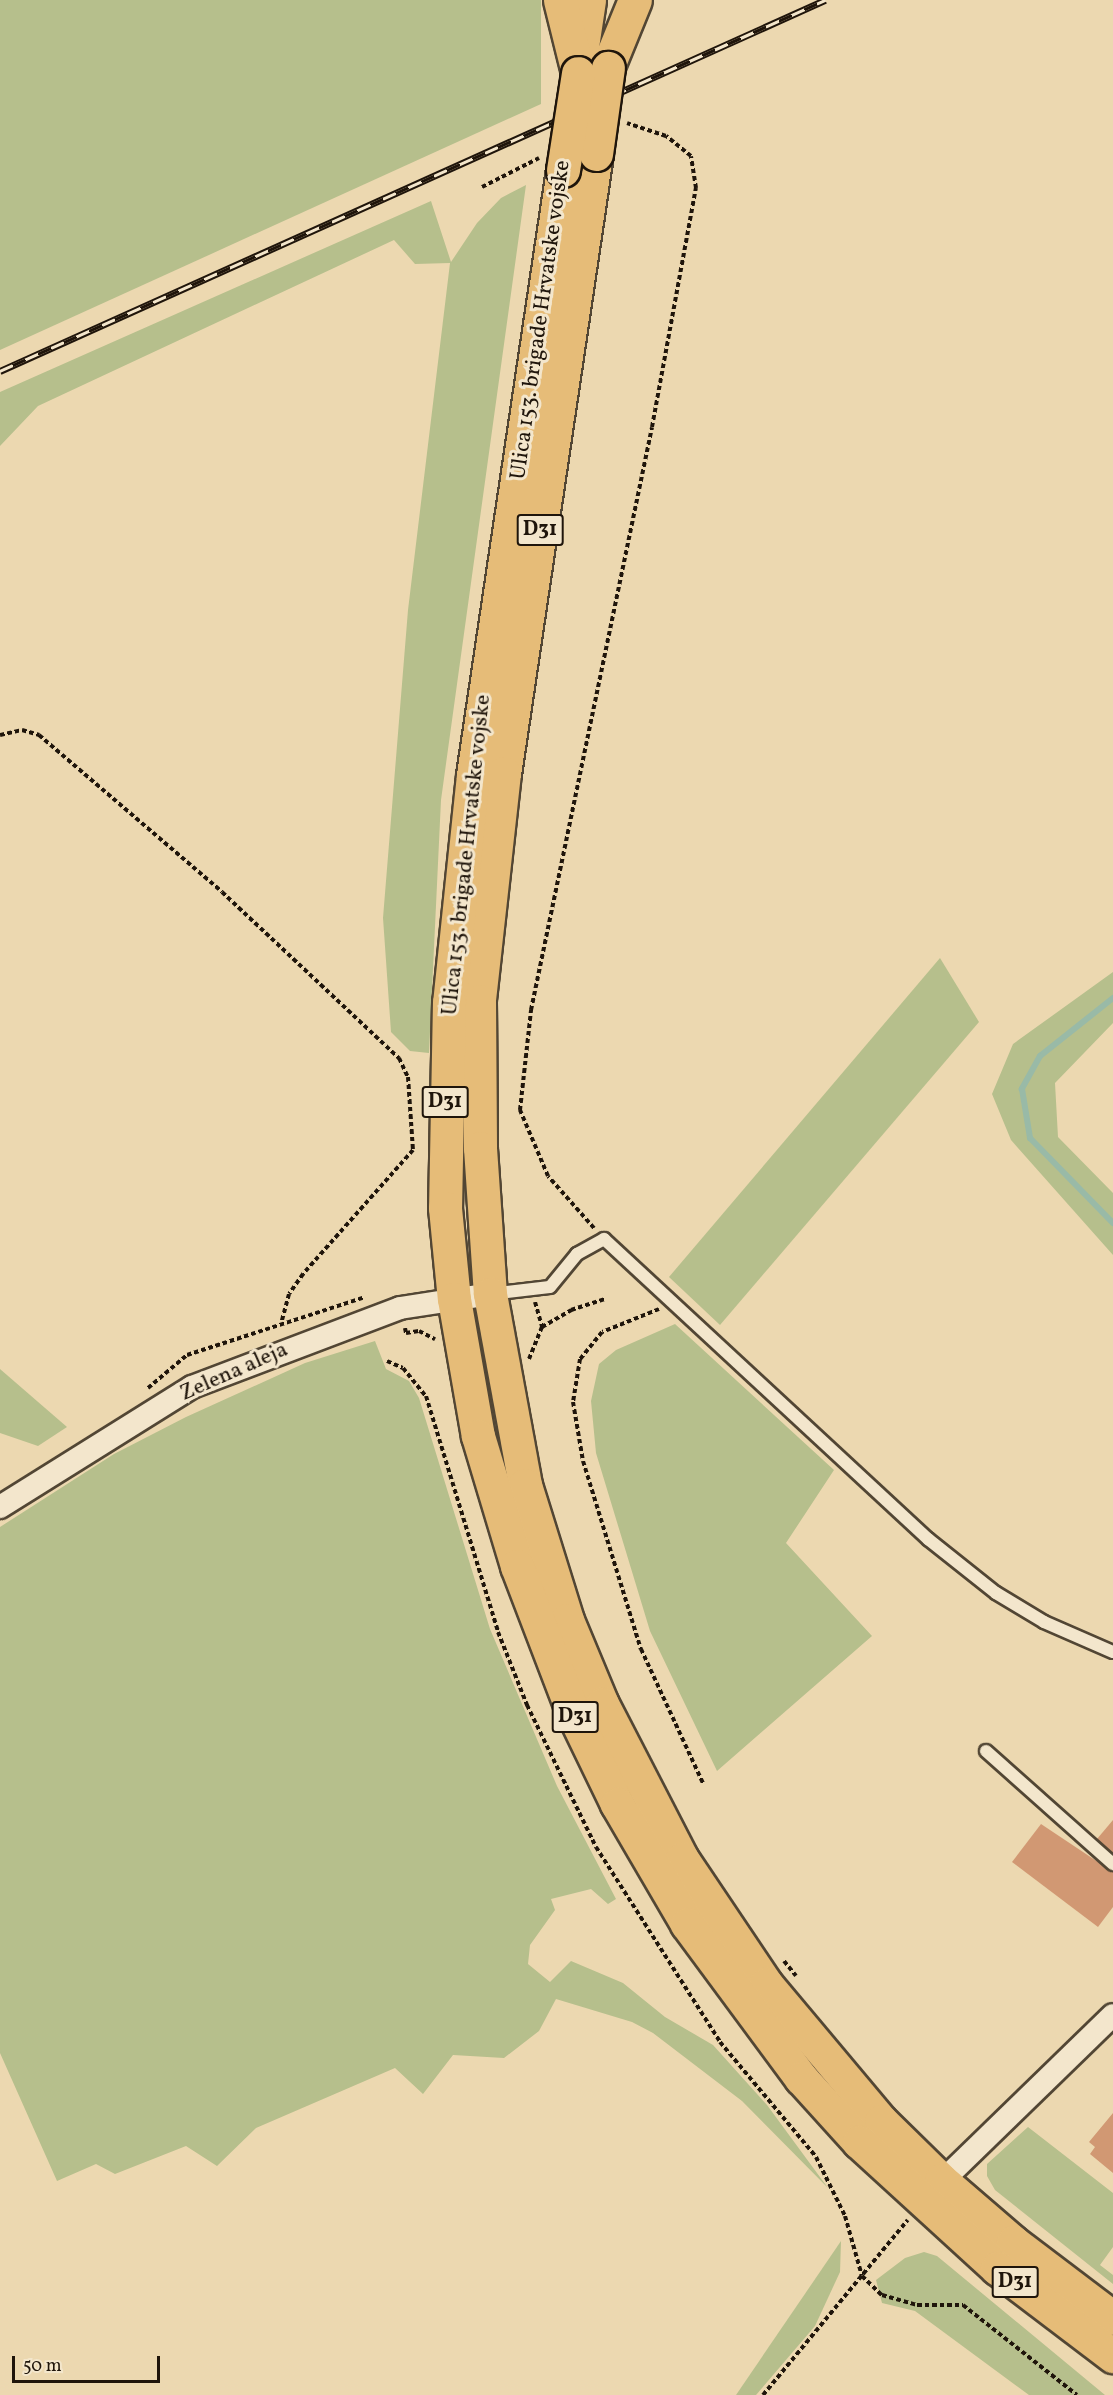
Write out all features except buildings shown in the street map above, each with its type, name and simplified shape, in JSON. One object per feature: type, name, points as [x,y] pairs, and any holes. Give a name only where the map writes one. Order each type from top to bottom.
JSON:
[{"type":"main road","points":[[560,0],[598,69],[629,26],[635,0]]},
{"type":"main road","name":"Ulica 153. brigade Hrvatske vojske","points":[[589,0],[598,69],[596,154],[486,907],[477,1066],[490,1294],[512,1427],[545,1555],[602,1704],[645,1792],[713,1910],[766,1984],[881,2121],[931,2192],[997,2268],[1113,2355]]},
{"type":"main road","name":"Ulica 153. brigade Hrvatske vojske","points":[[618,0],[598,69],[554,163],[457,906],[444,1147],[454,1299],[478,1436],[517,1566],[574,1715],[617,1804],[687,1924],[744,2005],[801,2078],[931,2192],[1113,2318]]},
{"type":"street","name":"Zelena aleja","points":[[0,1507],[192,1387],[400,1308],[490,1294]]},
{"type":"street","points":[[931,2192],[1113,2015]]},
{"type":"lane","points":[[490,1294],[550,1287],[577,1254],[604,1239],[676,1302],[928,1539],[996,1593],[1044,1622],[1113,1652]]},
{"type":"lane","points":[[987,1751],[1113,1864]]},
{"type":"path","points":[[604,1239],[549,1176],[520,1110],[531,1010],[696,188],[691,156],[674,143],[632,121],[616,125]]},
{"type":"path","points":[[482,187],[554,163]]},
{"type":"path","points":[[0,735],[22,730],[39,735],[222,892],[399,1058],[404,1067],[413,1114],[413,1150],[303,1274],[289,1294],[282,1321]]},
{"type":"path","points":[[528,1368],[542,1327],[532,1290]]},
{"type":"path","points":[[542,1327],[571,1310],[605,1299]]},
{"type":"path","points":[[676,1302],[602,1332],[580,1359],[573,1402],[583,1461],[641,1649],[703,1783]]},
{"type":"path","points":[[781,1957],[798,1978]]},
{"type":"path","points":[[763,2395],[931,2192]]},
{"type":"path","points":[[862,2276],[882,2295],[927,2306],[963,2305],[1077,2395]]},
{"type":"green space","points":[[0,0],[541,0],[541,104],[0,350]]},
{"type":"green space","points":[[526,185],[441,800],[429,1053],[410,1051],[391,1032],[383,918],[408,610],[450,263],[415,264],[394,240],[38,406],[0,446],[0,392],[431,201],[451,262],[477,223],[501,198]]},
{"type":"green space","points":[[940,958],[979,1022],[720,1325],[669,1277]]},
{"type":"green space","points":[[1113,972],[1113,1023],[1055,1083],[1058,1137],[1113,1193],[1113,1255],[1011,1140],[992,1094],[1013,1044]]},
{"type":"green space","points":[[675,1324],[834,1470],[786,1543],[872,1636],[717,1771],[650,1631],[596,1453],[591,1401],[599,1364],[616,1350]]},
{"type":"green space","points":[[375,1341],[386,1369],[409,1381],[419,1398],[490,1629],[557,1786],[616,1899],[608,1904],[591,1889],[551,1899],[555,1910],[530,1945],[528,1964],[550,1982],[571,1961],[623,1983],[665,2017],[713,2045],[767,2105],[828,2188],[742,2101],[653,2033],[632,2022],[556,1999],[539,2031],[504,2058],[453,2055],[423,2094],[395,2068],[256,2128],[217,2166],[186,2146],[115,2174],[96,2164],[57,2181],[0,2053],[0,1527],[114,1454],[186,1417],[305,1363]]},
{"type":"green space","points":[[0,1369],[67,1427],[38,1446],[0,1433]]},
{"type":"green space","points":[[1028,2127],[1113,2193],[1113,2247],[1100,2265],[1113,2275],[1113,2284],[995,2190],[987,2176],[987,2164]]},
{"type":"green space","points":[[841,2241],[840,2272],[815,2326],[756,2395],[736,2395]]},
{"type":"green space","points":[[924,2252],[937,2256],[1105,2395],[1029,2395],[915,2311],[882,2303],[876,2280],[905,2258]]},
{"type":"waterway","points":[[1113,998],[1040,1056],[1022,1089],[1030,1138],[1113,1223]]},
{"type":"railway","points":[[0,371],[825,0]]}]
